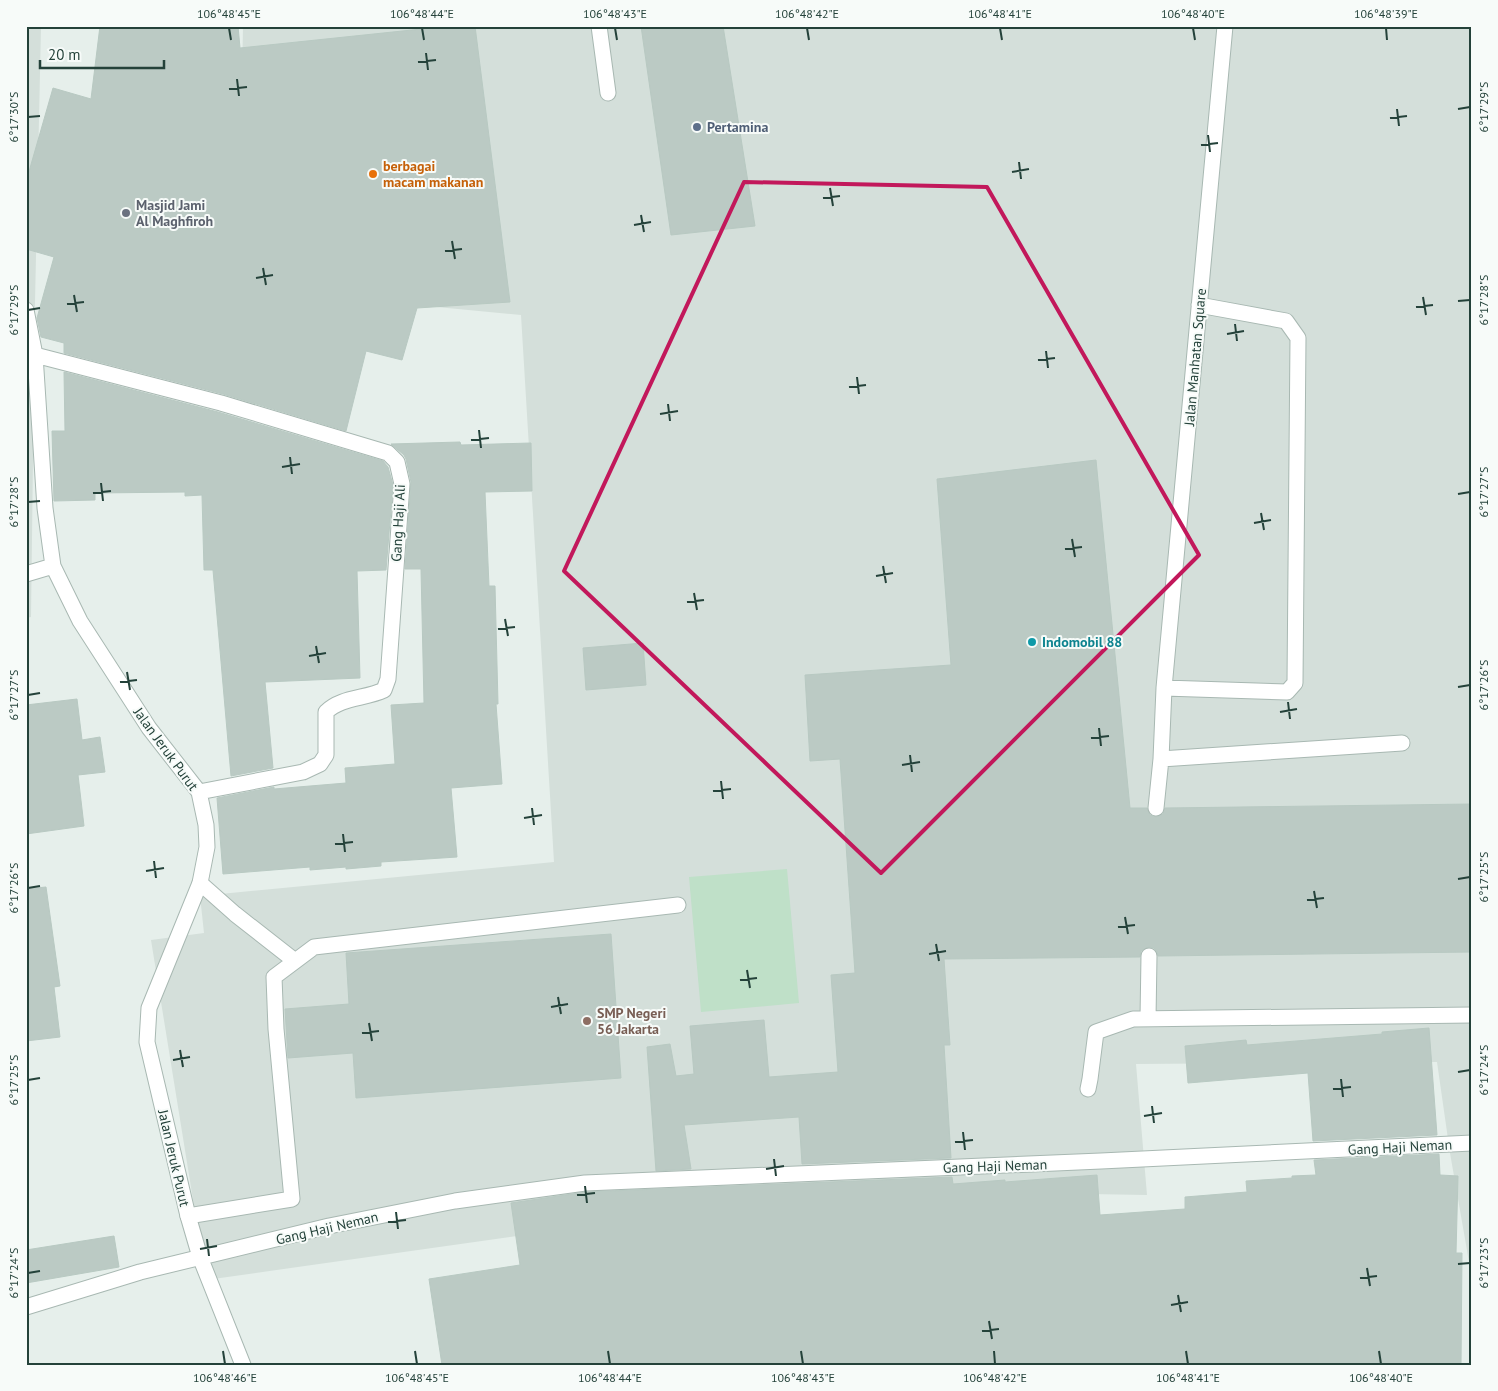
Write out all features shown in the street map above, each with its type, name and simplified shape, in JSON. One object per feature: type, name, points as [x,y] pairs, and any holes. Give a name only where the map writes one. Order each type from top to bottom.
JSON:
[{"type":"street","points":[[599,26],[608,93]]},
{"type":"street","name":"Jalan Manhatan Square","points":[[1156,808],[1161,759],[1164,688],[1225,26]]},
{"type":"street","points":[[1164,688],[1287,692],[1295,683],[1298,338],[1286,321],[1199,305]]},
{"type":"street","name":"Jalan Jeruk Purut","points":[[26,310],[36,355],[44,508],[53,566],[80,621],[149,728],[200,792],[206,825],[206,847],[200,882],[150,1008],[146,1042],[188,1216],[200,1257],[243,1365]]},
{"type":"street","name":"Gang Haji Ali","points":[[36,355],[221,403],[388,453],[397,462],[402,484],[388,679],[384,690],[338,703],[326,712],[326,754],[320,764],[303,772],[200,792]]},
{"type":"street","points":[[26,574],[53,566]]},
{"type":"street","points":[[1161,759],[1402,743]]},
{"type":"street","points":[[200,882],[235,914],[296,961]]},
{"type":"street","points":[[188,1216],[292,1199],[276,1028],[274,977],[314,947],[678,905]]},
{"type":"street","points":[[1148,1019],[1149,956]]},
{"type":"street","points":[[1088,1089],[1096,1032],[1132,1019],[1472,1015]]},
{"type":"street","name":"Gang Haji Neman","points":[[26,1307],[140,1272],[328,1226],[455,1201],[585,1183],[1100,1162],[1472,1143]]},
{"type":"highlighted area","points":[[744,182],[987,187],[1199,555],[881,873],[564,571]]},
{"type":"shaded area","points":[[243,26],[1472,26],[1472,1279],[1450,1153],[1437,1062],[1136,1064],[1147,1195],[841,1190],[206,1280],[151,940],[204,933],[200,896],[554,862],[521,315],[238,288]]},
{"type":"shaded area","points":[[41,27],[31,617],[26,618],[26,30]]},
{"type":"green space","points":[[787,869],[799,1003],[701,1012],[689,877]]},
{"type":"building","points":[[100,26],[238,26],[240,48],[450,26],[475,26],[510,302],[417,308],[402,360],[366,351],[346,431],[223,394],[64,353],[64,343],[41,337],[37,318],[54,257],[26,249],[26,182],[53,88],[91,99]]},
{"type":"building","name":"Pertamina","points":[[641,26],[723,26],[755,226],[671,235]]},
{"type":"building","points":[[64,372],[218,412],[383,461],[388,467],[393,485],[386,570],[357,571],[360,678],[265,682],[273,768],[231,776],[213,570],[204,570],[202,495],[185,496],[185,492],[95,493],[95,500],[54,501],[52,431],[65,431]]},
{"type":"building","points":[[460,442],[461,445],[531,443],[532,491],[485,492],[489,586],[495,586],[498,704],[496,704],[502,784],[451,788],[457,857],[381,862],[381,866],[346,869],[346,867],[310,870],[310,867],[223,874],[217,798],[274,787],[274,789],[346,783],[345,768],[395,764],[391,705],[424,703],[421,569],[405,569],[411,482],[404,455],[391,444]]},
{"type":"building","name":"Indomobil 88","points":[[1096,460],[1130,808],[1147,808],[1150,815],[1156,817],[1163,814],[1165,808],[1472,804],[1472,952],[1158,956],[1154,948],[1149,947],[1141,951],[1140,957],[944,959],[950,1045],[944,1045],[951,1158],[802,1164],[799,1117],[684,1125],[691,1169],[656,1171],[647,1047],[670,1044],[676,1076],[694,1074],[690,1026],[764,1020],[769,1077],[838,1072],[831,975],[855,973],[840,759],[810,761],[805,675],[951,665],[937,479]]},
{"type":"building","points":[[643,643],[646,685],[586,690],[583,648]]},
{"type":"building","points":[[77,699],[82,740],[100,737],[105,772],[78,775],[84,826],[26,834],[26,705]]},
{"type":"building","points":[[46,887],[60,986],[54,987],[60,1037],[26,1041],[26,889]]},
{"type":"building","points":[[611,934],[621,1078],[356,1098],[353,1053],[288,1058],[285,1009],[349,1004],[346,953]]},
{"type":"building","points":[[1429,1028],[1437,1135],[1313,1141],[1308,1073],[1188,1083],[1185,1046],[1246,1040],[1247,1045],[1382,1034],[1382,1032]]},
{"type":"building","points":[[1439,1154],[1440,1175],[1458,1176],[1456,1253],[1462,1253],[1461,1365],[442,1365],[429,1279],[520,1265],[511,1203],[586,1192],[952,1177],[953,1184],[1097,1175],[1100,1215],[1185,1209],[1185,1197],[1247,1192],[1246,1181],[1316,1175],[1314,1160]]},
{"type":"building","points":[[114,1236],[119,1267],[26,1283],[26,1250]]},
{"type":"place","name":"Pertamina","points":[[697,127]]},
{"type":"place","name":"berbagai macam makanan","points":[[373,174]]},
{"type":"place","name":"Masjid Jami Al Maghfiroh","points":[[126,213]]},
{"type":"place","name":"Indomobil 88","points":[[1032,642]]},
{"type":"place","name":"SMP Negeri 56 Jakarta","points":[[587,1021]]}]
